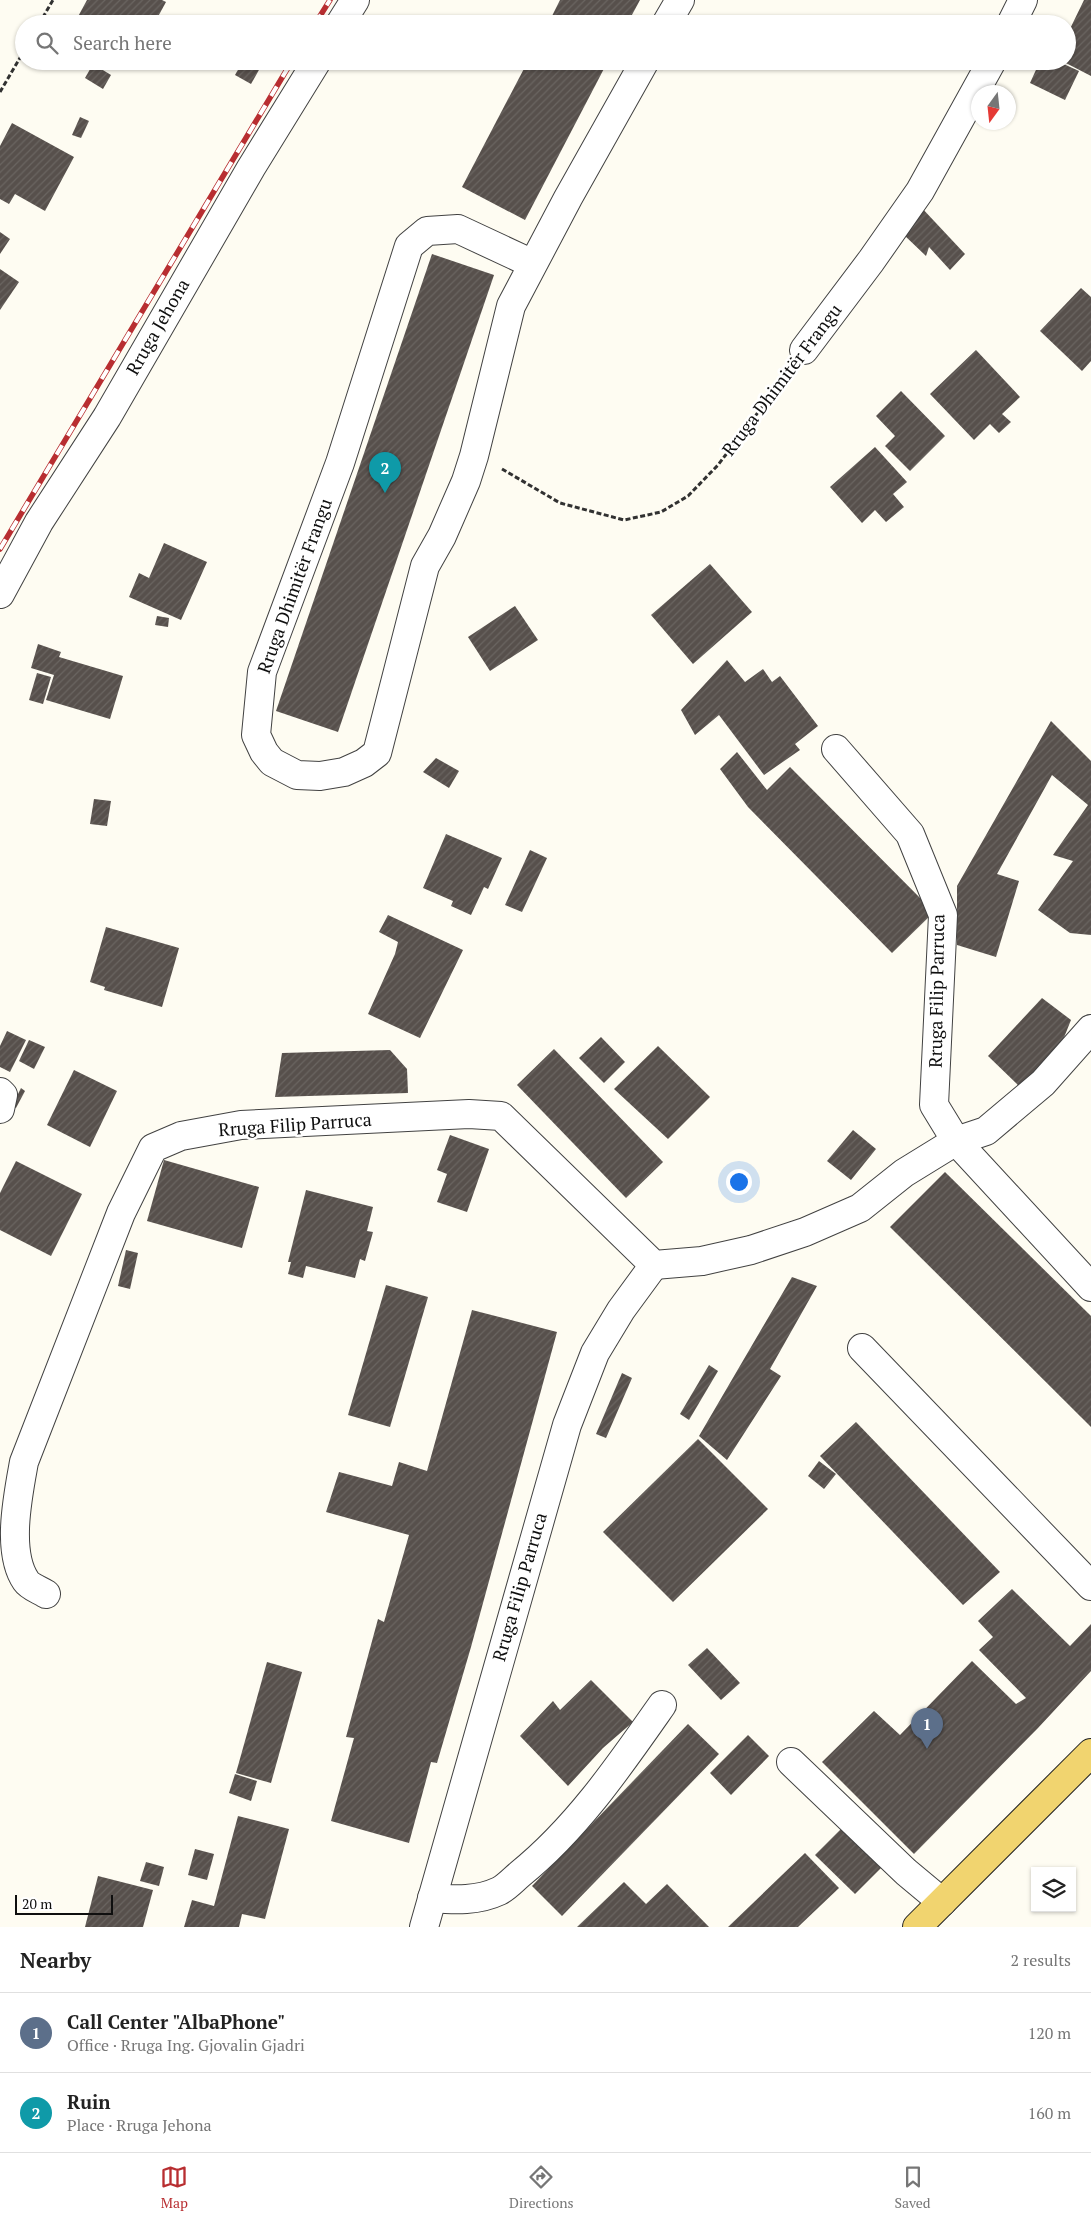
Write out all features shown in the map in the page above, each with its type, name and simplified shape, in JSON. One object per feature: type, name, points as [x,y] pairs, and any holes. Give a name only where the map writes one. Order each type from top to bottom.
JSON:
[{"type":"main road","points":[[917,1927],[1091,1753]]},
{"type":"street","points":[[346,15],[355,0]]},
{"type":"street","points":[[671,15],[680,0]]},
{"type":"street","points":[[1016,15],[1023,0]]},
{"type":"street","name":"Rruga Jehona","points":[[0,594],[39,522],[107,417],[236,192],[311,70]]},
{"type":"street","name":"Rruga Dhimitër Frangu","points":[[533,264],[458,229],[427,231],[409,246],[340,463],[262,672],[256,735],[264,752],[272,762],[297,774],[320,776],[344,772],[364,763],[377,753],[425,566],[442,536],[466,481],[474,456],[511,306],[568,198],[640,70]]},
{"type":"street","name":"Rruga Dhimitër Frangu","points":[[804,350],[871,261],[920,191],[987,70]]},
{"type":"street","name":"Rruga Filip Parruca","points":[[836,749],[910,834],[943,915],[934,1106],[956,1141],[1091,1287]]},
{"type":"street","points":[[654,1265],[702,1261],[751,1250],[805,1232],[860,1208],[904,1173],[956,1141],[986,1130],[1043,1083],[1091,1029]]},
{"type":"street","points":[[0,1092],[3,1095],[0,1109]]},
{"type":"street","name":"Rruga Filip Parruca","points":[[46,1594],[27,1583],[19,1566],[16,1540],[17,1501],[24,1462],[121,1214],[153,1148],[181,1136],[241,1125],[469,1114],[501,1116],[654,1265],[621,1310],[595,1353],[567,1425],[424,1927]]},
{"type":"street","points":[[862,1348],[1091,1586]]},
{"type":"street","points":[[432,1898],[464,1901],[500,1891],[535,1862],[575,1820],[618,1767],[662,1705]]},
{"type":"street","points":[[791,1762],[906,1872],[942,1902]]},
{"type":"path","points":[[44,15],[53,0]]},
{"type":"path","points":[[0,92],[15,66]]},
{"type":"path","name":"Rruga Dhimitër Frangu","points":[[474,456],[508,472],[560,503],[624,520],[661,512],[688,496],[718,465],[780,386],[804,350]]},
{"type":"building","points":[[87,0],[162,0],[166,2],[159,15],[79,15]]},
{"type":"building","points":[[560,0],[640,0],[632,15],[552,15]]},
{"type":"building","points":[[1084,0],[1091,0],[1091,76],[1076,68],[1076,16]]},
{"type":"building","points":[[90,70],[103,70],[111,75],[103,89],[85,78]]},
{"type":"building","points":[[238,70],[259,70],[251,84],[235,75]]},
{"type":"building","points":[[523,70],[603,70],[525,220],[462,187]]},
{"type":"building","points":[[1036,70],[1079,71],[1065,100],[1030,83]]},
{"type":"building","points":[[80,117],[89,121],[81,138],[72,135]]},
{"type":"building","points":[[12,123],[74,157],[45,211],[15,194],[9,204],[0,199],[0,146]]},
{"type":"building","points":[[920,206],[965,254],[950,270],[929,247],[926,256],[904,235]]},
{"type":"building","points":[[0,232],[10,239],[0,254]]},
{"type":"building","points":[[432,254],[494,275],[338,732],[276,711]]},
{"type":"building","points":[[0,269],[19,282],[0,310]]},
{"type":"building","points":[[1081,288],[1091,297],[1091,361],[1082,371],[1040,331]]},
{"type":"building","points":[[976,350],[1020,397],[1002,414],[1011,422],[999,433],[990,424],[974,440],[930,394]]},
{"type":"building","points":[[901,391],[945,436],[910,471],[885,446],[895,436],[876,416]]},
{"type":"building","points":[[875,447],[907,482],[893,494],[904,507],[886,522],[875,510],[862,523],[830,487]]},
{"type":"building","points":[[164,543],[207,562],[181,620],[129,597],[139,573],[149,578]]},
{"type":"building","points":[[710,564],[752,612],[693,664],[651,615]]},
{"type":"building","points":[[515,606],[538,640],[490,671],[468,637]]},
{"type":"building","points":[[157,616],[169,618],[168,627],[155,625]]},
{"type":"building","points":[[38,644],[61,652],[59,657],[123,676],[110,719],[46,700],[54,675],[31,668]]},
{"type":"building","points":[[727,660],[745,682],[763,669],[772,682],[780,676],[818,726],[795,744],[800,750],[764,775],[719,715],[695,735],[681,710]]},
{"type":"building","points":[[37,673],[51,677],[43,704],[29,700]]},
{"type":"building","points":[[1051,721],[1091,761],[1091,935],[1070,933],[1038,910],[1073,861],[1053,855],[1088,805],[1052,775],[997,874],[1019,881],[996,957],[957,945],[957,886]]},
{"type":"building","points":[[737,752],[767,790],[790,767],[934,912],[892,953],[748,807],[720,769]]},
{"type":"building","points":[[436,758],[459,771],[449,788],[423,772]]},
{"type":"building","points":[[94,799],[111,801],[107,826],[90,824]]},
{"type":"building","points":[[446,834],[502,858],[488,889],[484,887],[471,915],[451,906],[453,901],[423,888]]},
{"type":"building","points":[[530,850],[547,858],[522,912],[505,905]]},
{"type":"building","points":[[388,915],[463,950],[420,1038],[368,1014],[395,954],[398,942],[379,932]]},
{"type":"building","points":[[106,927],[179,948],[162,1007],[104,990],[105,987],[90,982]]},
{"type":"building","points":[[1042,998],[1071,1020],[1057,1055],[1022,1089],[988,1056]]},
{"type":"building","points":[[7,1031],[26,1040],[10,1072],[0,1067],[0,1046]]},
{"type":"building","points":[[601,1037],[625,1062],[604,1083],[579,1058]]},
{"type":"building","points":[[29,1040],[45,1047],[34,1069],[19,1061]]},
{"type":"building","points":[[658,1046],[710,1097],[668,1139],[614,1089]]},
{"type":"building","points":[[554,1049],[663,1162],[626,1198],[517,1085]]},
{"type":"building","points":[[390,1050],[407,1069],[408,1093],[275,1097],[282,1053]]},
{"type":"building","points":[[74,1070],[117,1091],[90,1147],[47,1125]]},
{"type":"building","points":[[21,1088],[25,1091],[16,1108],[12,1106]]},
{"type":"building","points":[[853,1130],[876,1149],[851,1180],[827,1161]]},
{"type":"building","points":[[450,1135],[489,1149],[467,1212],[437,1202],[447,1174],[437,1170]]},
{"type":"building","points":[[164,1160],[259,1187],[242,1248],[147,1221]]},
{"type":"building","points":[[16,1161],[82,1194],[51,1256],[0,1230],[0,1193]]},
{"type":"building","points":[[945,1172],[1091,1316],[1091,1427],[890,1227]]},
{"type":"building","points":[[306,1190],[373,1207],[367,1231],[373,1232],[365,1261],[360,1259],[355,1278],[306,1266],[303,1278],[288,1274],[291,1262],[288,1262]]},
{"type":"building","points":[[126,1250],[138,1253],[130,1289],[118,1286]]},
{"type":"building","points":[[792,1277],[817,1286],[770,1369],[781,1376],[727,1460],[699,1436]]},
{"type":"building","points":[[386,1285],[428,1297],[390,1427],[348,1415]]},
{"type":"building","points":[[472,1310],[557,1332],[471,1647],[437,1763],[431,1762],[409,1843],[331,1821],[354,1738],[346,1737],[378,1619],[384,1622],[409,1535],[326,1512],[339,1472],[392,1486],[399,1462],[427,1471]]},
{"type":"building","points":[[709,1365],[718,1371],[689,1420],[680,1414]]},
{"type":"building","points":[[622,1373],[632,1378],[606,1438],[596,1434]]},
{"type":"building","points":[[856,1422],[1000,1572],[963,1605],[820,1456]]},
{"type":"building","points":[[698,1439],[768,1509],[673,1602],[603,1532]]},
{"type":"building","points":[[819,1461],[836,1474],[824,1489],[808,1476]]},
{"type":"building","points":[[1012,1589],[1070,1646],[1091,1624],[1091,1671],[1038,1728],[914,1854],[822,1762],[874,1711],[900,1735],[972,1661],[1016,1704],[1026,1698],[979,1650],[993,1637],[978,1621]]},
{"type":"building","points":[[707,1648],[740,1683],[721,1700],[688,1665]]},
{"type":"building","points":[[267,1662],[302,1672],[271,1783],[236,1773]]},
{"type":"building","points":[[591,1680],[633,1722],[603,1748],[568,1786],[520,1736],[553,1701],[560,1710]]},
{"type":"building","points":[[688,1724],[719,1754],[562,1916],[532,1886]]},
{"type":"building","points":[[748,1735],[769,1756],[731,1795],[710,1773]]},
{"type":"building","points":[[235,1774],[257,1781],[251,1801],[229,1793]]},
{"type":"building","points":[[238,1816],[289,1829],[265,1919],[242,1914],[239,1927],[184,1927],[192,1900],[214,1906]]},
{"type":"building","points":[[844,1826],[884,1865],[855,1894],[815,1855]]},
{"type":"building","points":[[195,1849],[214,1854],[207,1880],[188,1875]]},
{"type":"building","points":[[805,1853],[839,1888],[798,1927],[728,1927]]},
{"type":"building","points":[[146,1862],[164,1867],[159,1886],[140,1881]]},
{"type":"building","points":[[98,1876],[153,1890],[143,1927],[85,1927]]},
{"type":"building","points":[[624,1882],[646,1904],[667,1884],[709,1927],[577,1927]]},
{"type":"railway","points":[[321,15],[330,0]]},
{"type":"railway","points":[[0,549],[287,70]]},
{"type":"place","name":"Ruin","points":[[385,493]]},
{"type":"place","name":"Call Center \"AlbaPhone\"","points":[[927,1749]]}]
